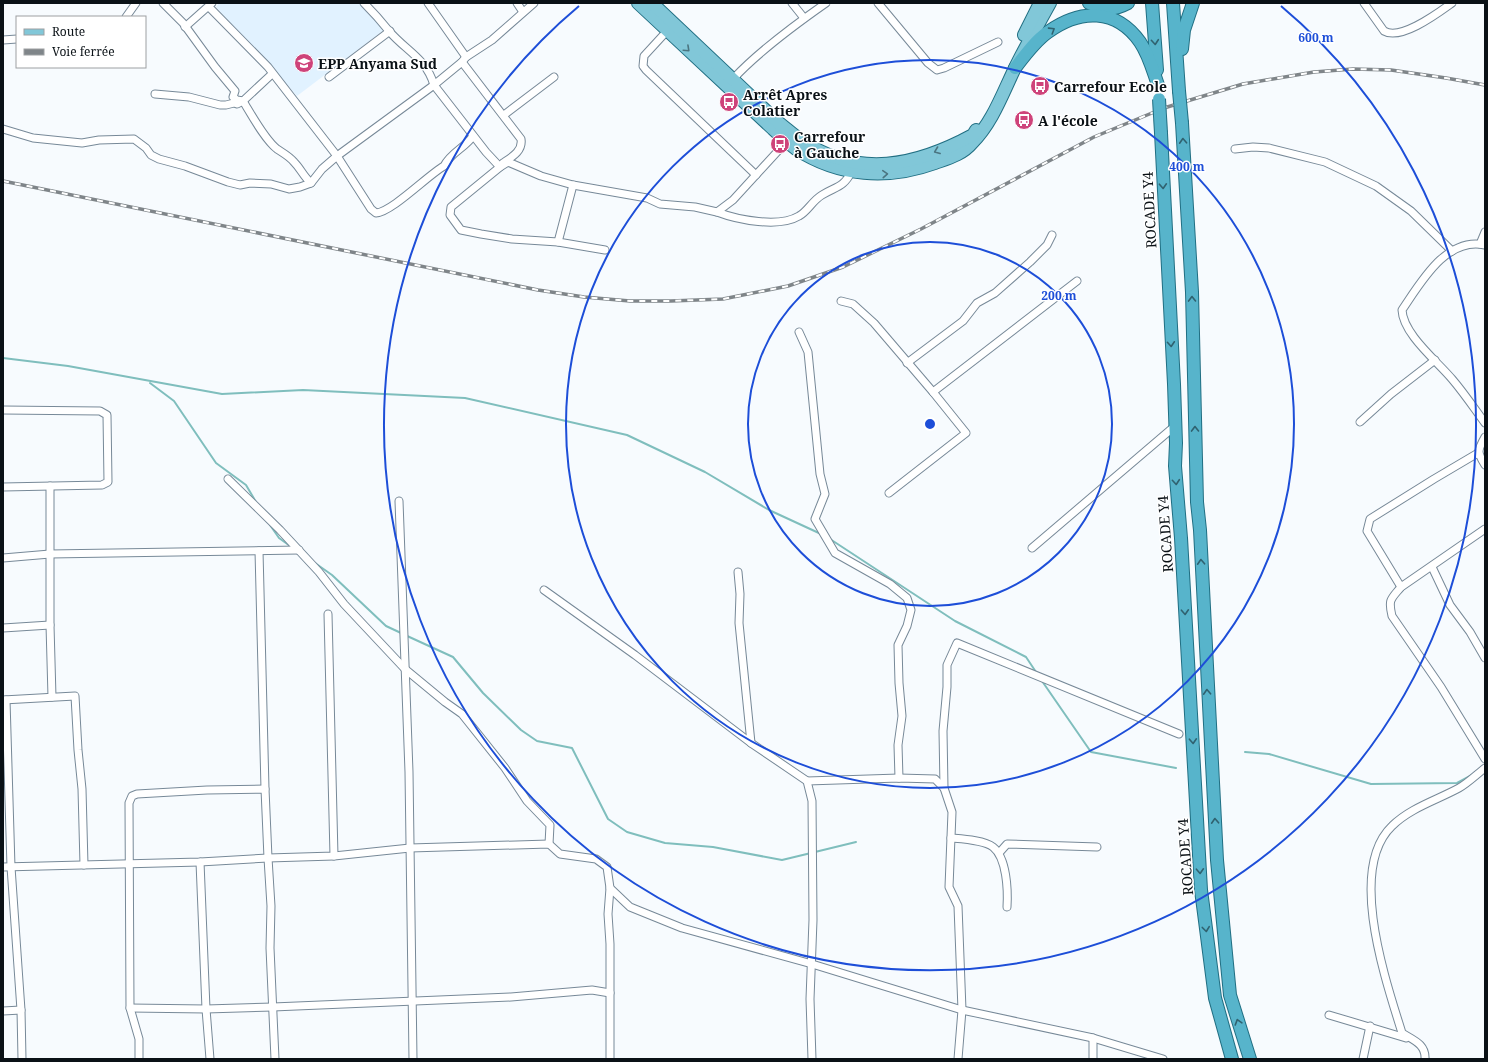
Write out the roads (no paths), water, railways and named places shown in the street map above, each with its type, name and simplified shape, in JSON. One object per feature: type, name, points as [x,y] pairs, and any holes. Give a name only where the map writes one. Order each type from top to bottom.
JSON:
[{"type":"highway","points":[[1089,3],[1103,8],[1116,9],[1128,3]]},
{"type":"highway","name":"ROCADE Y4","points":[[1152,3],[1161,133],[1175,426],[1175,466],[1181,538],[1201,890],[1215,998],[1232,1059]]},
{"type":"highway","points":[[1172,3],[1182,123],[1192,292],[1196,502],[1200,530],[1217,860],[1230,995],[1250,1059]]},
{"type":"highway","points":[[1178,76],[1184,30],[1193,3]]},
{"type":"highway","points":[[1015,68],[1035,43],[1049,32],[1069,20],[1088,15],[1100,15],[1116,21],[1130,30],[1140,42],[1150,60],[1158,85]]},
{"type":"main road","points":[[638,3],[667,31],[790,137],[801,140],[828,155],[854,163],[872,165],[914,159],[938,151],[973,135],[988,112],[1040,3]]},
{"type":"main road","points":[[652,3],[779,123],[790,137],[796,149],[829,165],[871,174],[899,173],[930,165],[966,150],[988,124],[1015,68],[1050,3]]},
{"type":"street","points":[[127,16],[136,3]]},
{"type":"street","points":[[163,3],[183,23],[215,67],[235,91],[233,97],[237,100],[243,101]]},
{"type":"street","points":[[364,3],[424,64],[431,75],[434,85],[473,136],[499,166]]},
{"type":"street","points":[[428,3],[464,60],[520,135],[522,143],[522,146],[516,154],[499,166],[451,207],[450,215],[458,227],[466,232],[558,242],[605,250]]},
{"type":"street","points":[[517,3],[523,12]]},
{"type":"street","points":[[3,129],[33,138],[82,143],[99,140],[134,139],[146,148],[151,155],[159,159],[202,172],[228,182],[240,185],[250,183],[271,184],[289,188],[300,187],[312,182],[322,168],[492,40],[534,3]]},
{"type":"street","points":[[792,3],[804,18]]},
{"type":"street","points":[[733,79],[747,65],[804,18],[826,3]]},
{"type":"street","points":[[878,3],[928,64],[937,70],[998,42]]},
{"type":"street","points":[[1364,3],[1384,30],[1388,33],[1393,33],[1410,28],[1428,19],[1452,3]]},
{"type":"street","points":[[185,27],[211,5],[272,74],[337,156],[371,209],[376,213],[380,213],[396,203],[444,166],[448,159],[456,151],[469,143],[473,136]]},
{"type":"street","points":[[329,77],[390,31]]},
{"type":"street","points":[[667,31],[644,56],[643,66],[756,175]]},
{"type":"street","points":[[3,40],[16,39]]},
{"type":"street","points":[[154,94],[189,97],[220,105],[237,104],[243,101],[272,74]]},
{"type":"street","points":[[504,115],[554,77]]},
{"type":"street","points":[[243,101],[254,120],[276,148],[290,158],[303,176],[312,182]]},
{"type":"street","points":[[717,212],[733,200],[790,137]]},
{"type":"street","points":[[1235,149],[1253,146],[1269,148],[1325,162],[1376,186],[1411,211],[1452,251]]},
{"type":"street","points":[[499,166],[508,162],[541,176],[573,185],[647,198],[660,204],[695,207],[717,212],[737,219],[786,222],[799,216],[821,196],[844,184],[852,171]]},
{"type":"street","points":[[558,242],[573,185]]},
{"type":"street","points":[[1485,232],[1482,244],[1465,245],[1452,251],[1435,265],[1402,310],[1404,322],[1418,342],[1463,392],[1485,423]]},
{"type":"street","points":[[907,363],[963,320],[977,303],[995,293],[1047,245],[1052,235]]},
{"type":"street","points":[[933,392],[1077,281]]},
{"type":"street","points":[[841,301],[853,304],[874,323],[966,433],[889,493]]},
{"type":"street","points":[[799,332],[808,352],[820,474],[825,494],[815,519],[835,553],[890,584],[907,598],[911,610],[907,626],[898,645],[902,716],[898,745],[899,778]]},
{"type":"street","points":[[1360,422],[1391,394],[1435,360]]},
{"type":"street","points":[[3,410],[100,411],[107,415],[108,482],[102,485],[3,487]]},
{"type":"street","points":[[1032,548],[1175,426]]},
{"type":"street","points":[[1401,588],[1367,531],[1370,519],[1434,478],[1478,453],[1485,438]]},
{"type":"street","points":[[1478,453],[1485,466]]},
{"type":"street","points":[[228,479],[299,550],[319,572],[344,604],[405,669],[462,714],[504,768],[527,801],[550,825],[549,844]]},
{"type":"street","points":[[50,486],[50,625],[52,698]]},
{"type":"street","points":[[399,501],[409,772],[413,1059]]},
{"type":"street","points":[[1485,529],[1401,588],[1390,600],[1390,608],[1392,616],[1441,687],[1485,759]]},
{"type":"street","points":[[3,558],[50,554],[299,550]]},
{"type":"street","points":[[259,551],[265,789],[271,906],[270,948],[275,1059]]},
{"type":"street","points":[[1432,567],[1450,605],[1470,632],[1485,658]]},
{"type":"street","points":[[738,572],[740,594],[739,624],[752,743]]},
{"type":"street","points":[[544,590],[635,655],[752,743],[807,781],[899,778],[935,779],[944,788]]},
{"type":"street","points":[[328,614],[334,856]]},
{"type":"street","points":[[3,628],[50,625]]},
{"type":"street","points":[[958,1059],[962,1010],[958,906],[949,887],[952,812],[944,788],[943,731],[947,687],[947,665],[957,643],[1179,734]]},
{"type":"street","points":[[22,1059],[21,1010],[11,867],[4,700],[75,696],[82,789],[84,865]]},
{"type":"street","points":[[1425,1059],[1426,1053],[1420,1044],[1402,1033],[1382,965],[1372,904],[1371,883],[1374,858],[1380,841],[1393,825],[1416,810],[1461,788],[1485,768]]},
{"type":"street","points":[[807,781],[812,801],[812,964],[810,999],[812,1059]]},
{"type":"street","points":[[139,1059],[139,1039],[130,1008],[129,803],[132,796],[137,794],[207,790],[265,789]]},
{"type":"street","points":[[951,838],[971,839],[993,846],[999,853],[1004,869],[1007,907]]},
{"type":"street","points":[[3,868],[200,862],[334,856],[410,848],[549,844],[560,854],[596,859],[608,867],[610,888],[608,914],[610,1059]]},
{"type":"street","points":[[999,853],[1007,844],[1097,847]]},
{"type":"street","points":[[200,862],[206,1009],[210,1059]]},
{"type":"street","points":[[610,888],[630,907],[682,928],[812,964],[962,1010],[1093,1038],[1163,1059]]},
{"type":"street","points":[[130,1008],[206,1009],[273,1007],[511,998],[592,990],[610,992]]},
{"type":"street","points":[[3,1010],[21,1010]]},
{"type":"street","points":[[1329,1015],[1412,1039]]},
{"type":"street","points":[[1363,1059],[1370,1026]]},
{"type":"street","points":[[1093,1038],[1093,1059]]},
{"type":"waterway","points":[[3,358],[68,366],[222,394],[303,390],[465,398],[627,435],[705,472],[769,510],[821,534]]},
{"type":"waterway","points":[[150,383],[174,401],[216,463],[246,485],[256,502]]},
{"type":"waterway","points":[[270,525],[279,538],[290,546]]},
{"type":"waterway","points":[[830,539],[955,621],[1026,657],[1036,672]]},
{"type":"waterway","points":[[315,563],[332,575],[386,626],[401,633]]},
{"type":"waterway","points":[[405,635],[453,657],[483,693],[521,730],[537,741],[572,748],[608,819],[627,832],[665,843],[713,847],[782,860],[811,853]]},
{"type":"waterway","points":[[1042,681],[1091,752],[1176,768]]},
{"type":"waterway","points":[[1245,752],[1269,754],[1371,784],[1457,783],[1472,775]]},
{"type":"waterway","points":[[815,852],[856,842]]},
{"type":"railway","points":[[3,181],[538,290],[584,297],[630,301],[723,299],[788,286],[843,267],[921,229],[1094,137],[1164,108],[1243,84],[1314,72],[1353,69],[1391,70],[1485,85]]},
{"type":"place","name":"EPP Anyama Sud","points":[[304,63]]},
{"type":"place","name":"Carrefour Ecole","points":[[1040,86]]},
{"type":"place","name":"Arrêt Apres Colatier","points":[[729,102]]},
{"type":"place","name":"A l'école","points":[[1024,120]]},
{"type":"place","name":"Carrefour à Gauche","points":[[780,144]]}]
